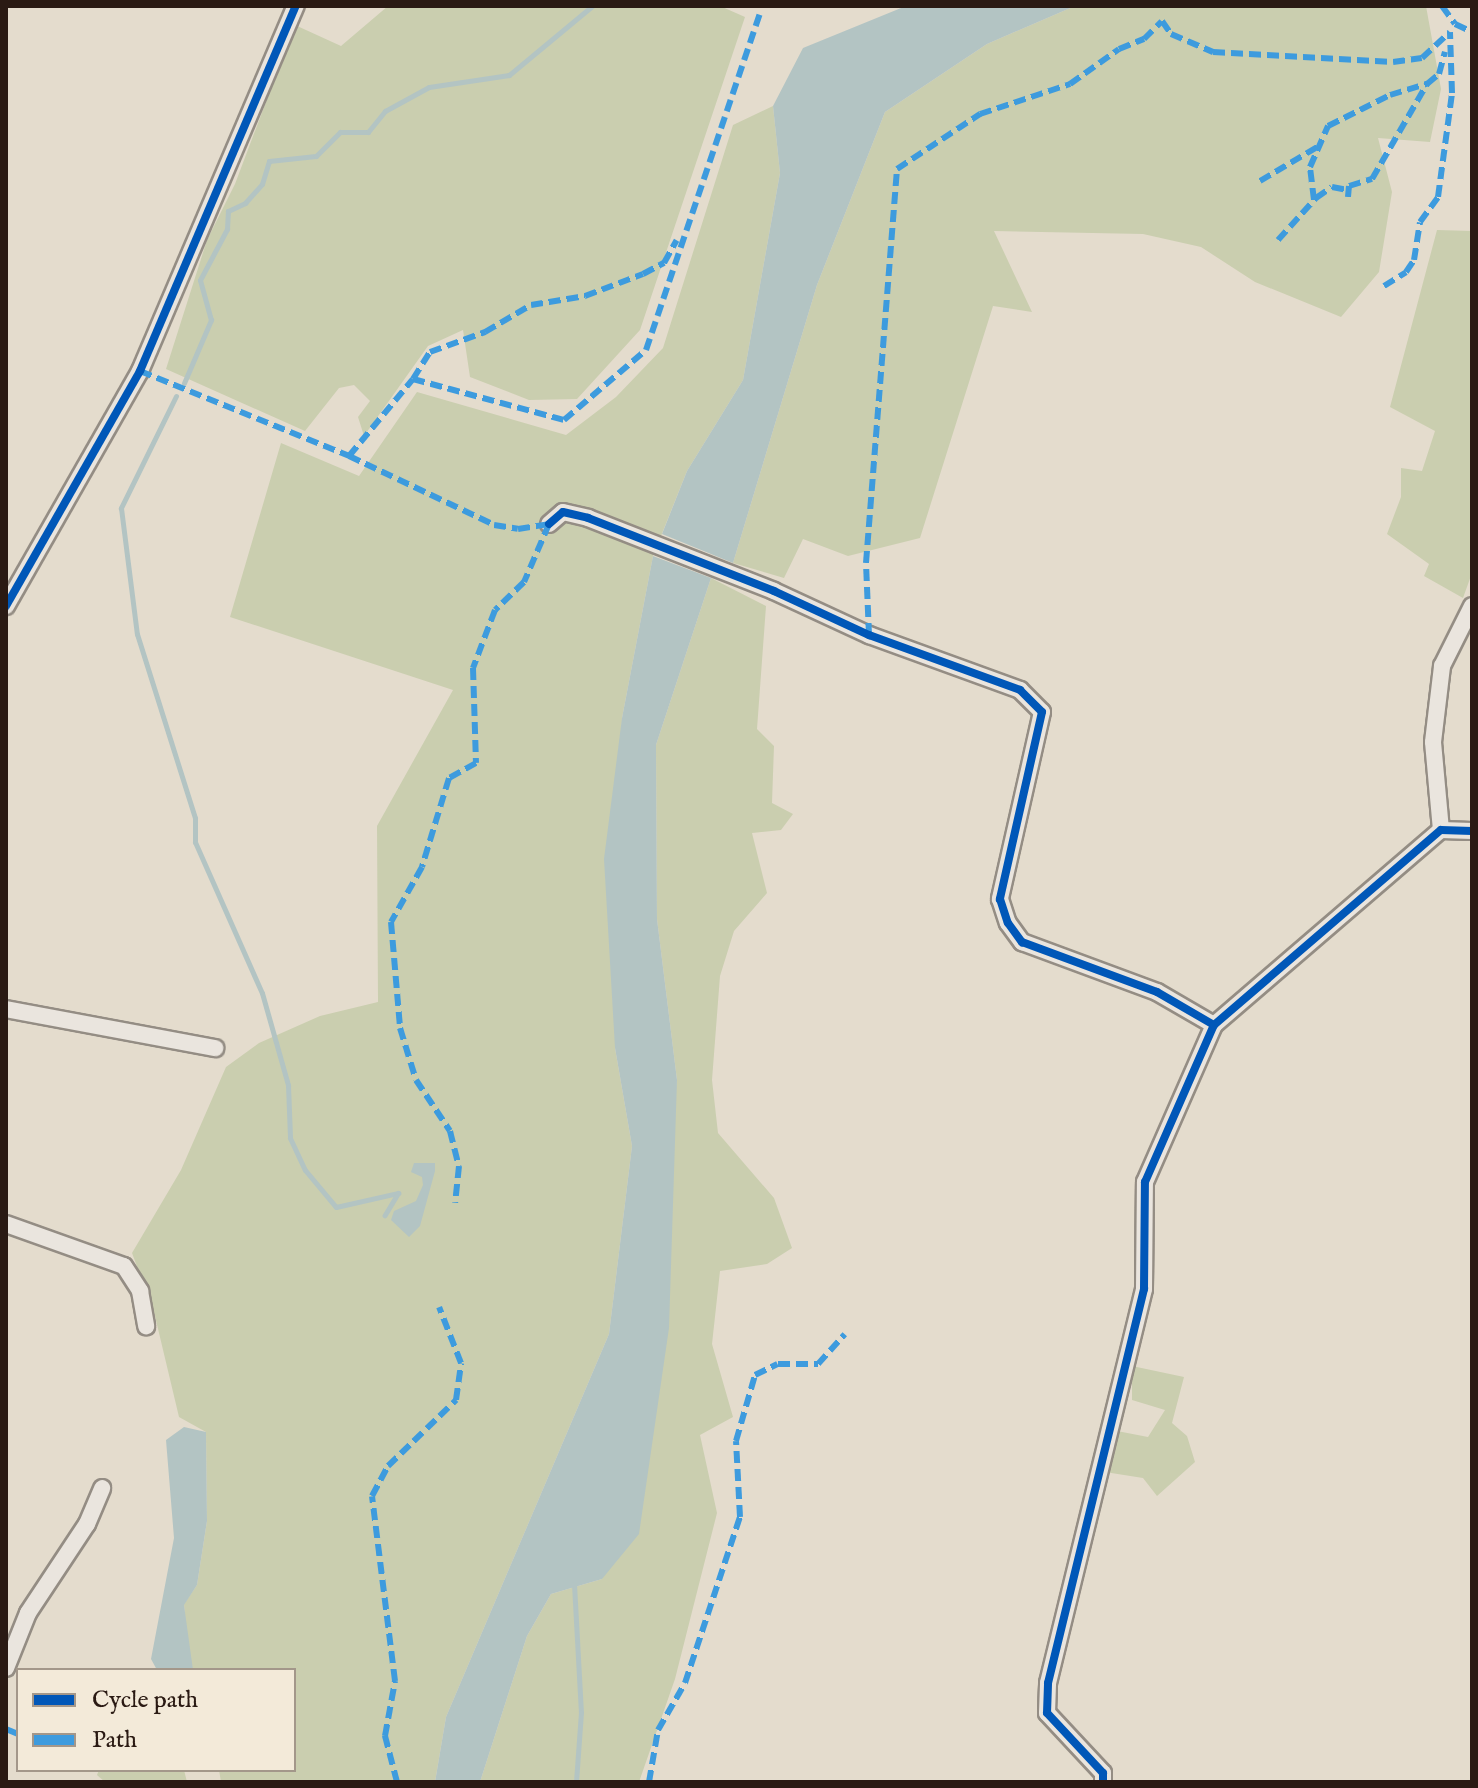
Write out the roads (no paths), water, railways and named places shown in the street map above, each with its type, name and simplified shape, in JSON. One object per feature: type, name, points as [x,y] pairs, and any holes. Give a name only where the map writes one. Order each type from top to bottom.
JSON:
[{"type":"street","points":[[6,606],[140,371],[296,6]]},
{"type":"street","points":[[549,524],[563,512],[588,518],[774,591],[869,635],[1020,690],[1042,712],[1000,899],[1008,923],[1022,942],[1157,992],[1214,1025]]},
{"type":"street","points":[[1441,830],[1433,742],[1442,666],[1472,606]]},
{"type":"street","points":[[1103,1782],[1103,1773],[1047,1713],[1048,1683],[1144,1289],[1145,1182],[1214,1025],[1441,830],[1472,831]]},
{"type":"street","points":[[6,1009],[215,1048]]},
{"type":"street","points":[[6,1224],[124,1266],[140,1291],[146,1326]]},
{"type":"street","points":[[6,1668],[28,1613],[87,1524],[102,1488]]},
{"type":"waterway","points":[[184,383],[211,320],[200,280],[227,229],[228,211],[245,203],[262,184],[269,161],[316,156],[340,132],[368,132],[385,111],[429,87],[509,75],[592,6]]},
{"type":"waterway","points":[[176,396],[121,508],[137,634],[195,818],[195,842],[262,993],[288,1085],[290,1138],[305,1170],[336,1207],[398,1193],[385,1215]]},
{"type":"waterway","points":[[574,1584],[581,1712],[576,1782]]}]
